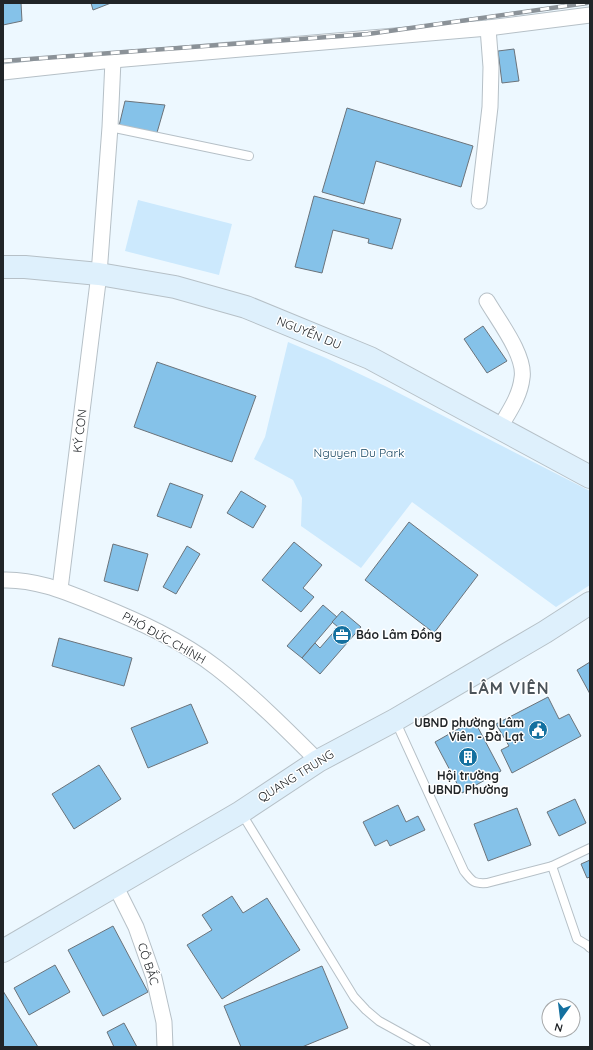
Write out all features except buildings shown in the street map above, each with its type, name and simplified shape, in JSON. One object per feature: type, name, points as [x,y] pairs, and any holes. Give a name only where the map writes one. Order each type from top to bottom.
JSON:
[{"type":"main road","name":"NGUYỄN DU","points":[[3,267],[26,267],[99,274],[175,287],[246,307],[370,358],[590,477]]},
{"type":"main road","name":"QUANG TRUNG","points":[[3,951],[241,812],[318,761],[395,720],[590,604]]},
{"type":"street","points":[[3,72],[113,60],[488,28],[590,15]]},
{"type":"street","points":[[479,201],[490,108],[491,67],[488,28]]},
{"type":"street","name":"KÝ CON","points":[[60,589],[99,274],[110,127],[113,60]]},
{"type":"street","points":[[487,302],[520,359],[523,377],[517,396],[500,429]]},
{"type":"street","name":"PHÓ ĐỨC CHÍNH","points":[[3,580],[18,580],[60,589],[136,620],[193,651],[216,667],[248,693],[318,761]]},
{"type":"street","name":"CÔ BẮC","points":[[115,885],[136,928],[154,978],[164,1022],[165,1047]]},
{"type":"lane","points":[[110,127],[249,156]]},
{"type":"lane","points":[[395,720],[464,871],[471,880],[477,884],[487,883],[552,866],[590,848]]},
{"type":"lane","points":[[241,812],[354,997],[379,1021],[426,1047]]},
{"type":"lane","points":[[552,866],[577,938],[590,948]]},
{"type":"green space","points":[[138,200],[232,224],[219,275],[125,251]]},
{"type":"green space","name":"Nguyen Du Park","points":[[288,342],[385,386],[590,491],[590,585],[556,607],[412,502],[361,568],[301,526],[302,498],[293,480],[254,459],[265,437]]},
{"type":"railway","points":[[3,61],[368,34],[587,3]]},
{"type":"place","name":"Báo Lâm Đồng","points":[[342,635]]},
{"type":"place","name":"UBND phường Lâm Viên - Đà Lạt","points":[[538,730]]},
{"type":"place","name":"Hội trường UBND Phường","points":[[468,757]]},
{"type":"district","name":"LÂM VIÊN","points":[[509,688]]}]
